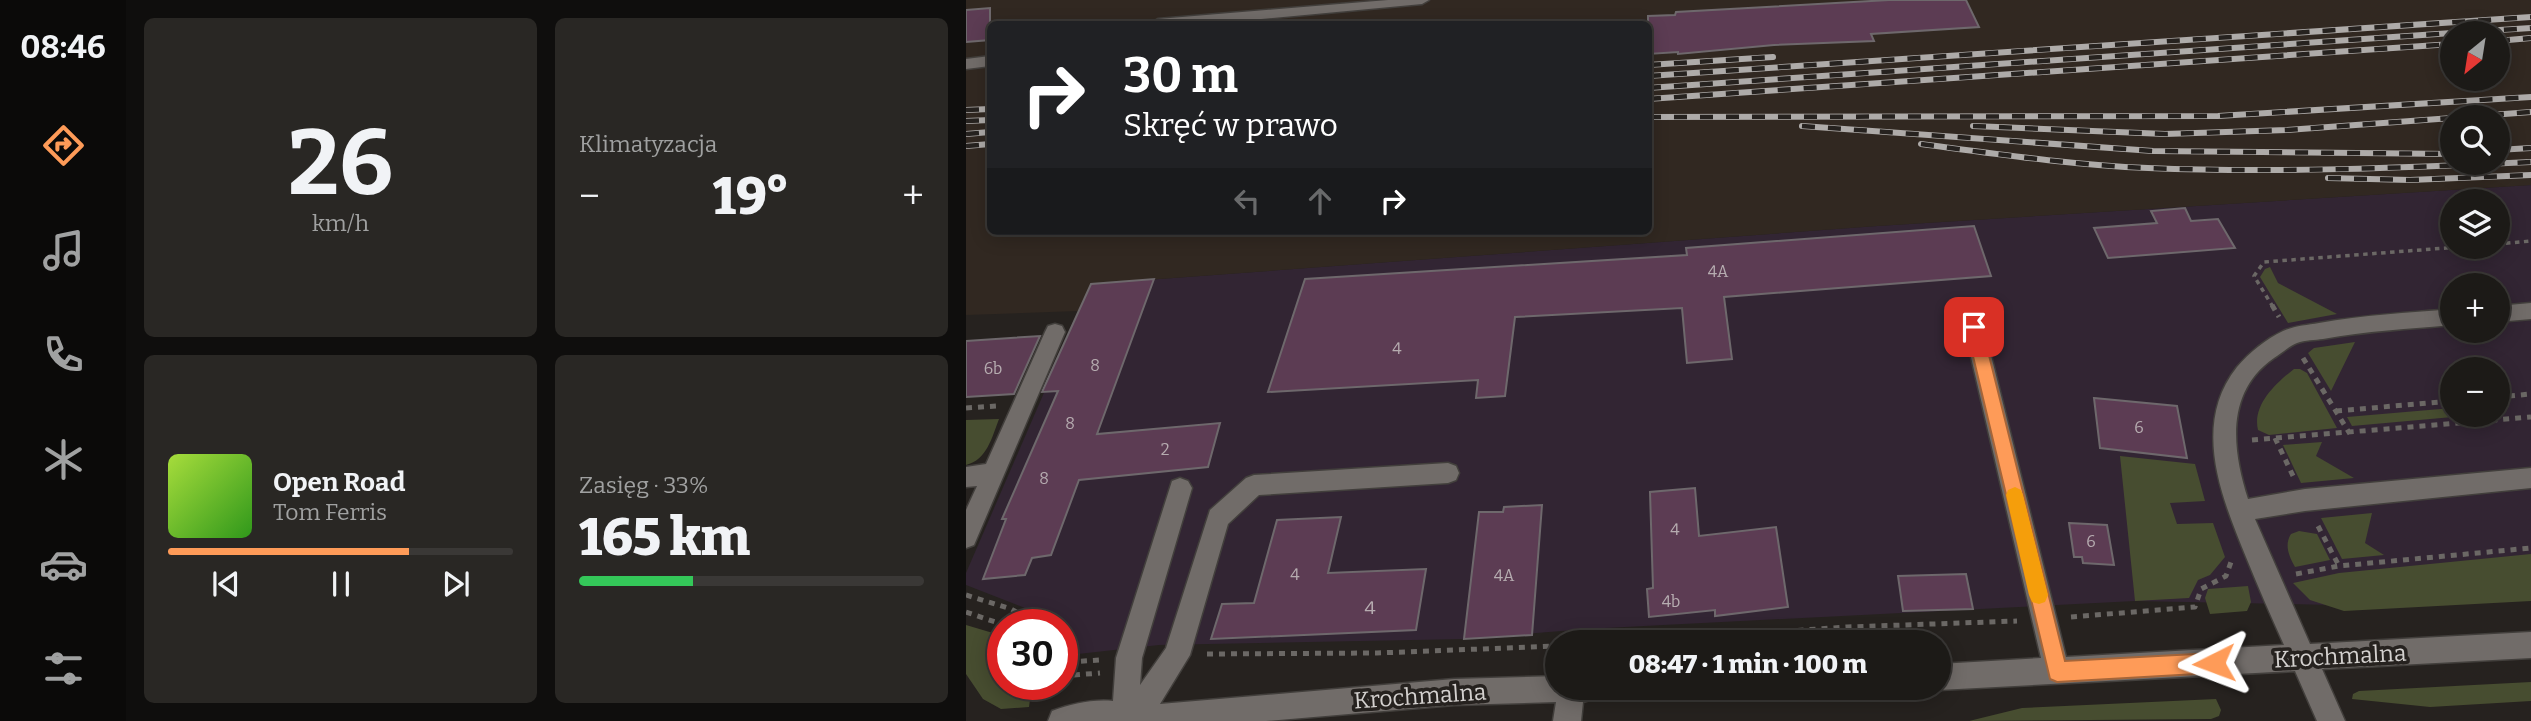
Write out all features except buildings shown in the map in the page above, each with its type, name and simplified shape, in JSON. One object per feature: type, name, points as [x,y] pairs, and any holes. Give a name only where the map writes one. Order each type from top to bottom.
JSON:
[{"type":"street","points":[[1191,21],[1422,0]]},
{"type":"street","points":[[966,64],[987,61]]},
{"type":"street","points":[[2510,313],[2531,311]]},
{"type":"street","points":[[2331,721],[2241,518],[2229,482],[2223,441],[2225,415],[2237,381],[2259,358],[2290,337],[2338,327],[2440,318]]},
{"type":"street","points":[[1974,327],[2057,672]]},
{"type":"street","points":[[966,537],[1055,332]]},
{"type":"street","points":[[1125,715],[1145,702],[1177,655],[1218,518],[1254,485],[1448,473]]},
{"type":"street","points":[[966,477],[993,474]]},
{"type":"street","points":[[2241,518],[2248,510],[2257,507],[2305,500],[2531,478]]},
{"type":"street","points":[[1125,715],[1129,658],[1180,488]]},
{"type":"street","name":"Krochmalna","points":[[1951,676],[2531,645]]},
{"type":"street","name":"Krochmalna","points":[[1062,721],[1097,712],[1165,720],[1299,704],[1454,692],[1545,689]]},
{"type":"street","points":[[1566,721],[1569,700]]},
{"type":"path","points":[[2510,243],[2531,241]]},
{"type":"path","points":[[2350,434],[2254,276],[2264,262],[2440,248]]},
{"type":"path","points":[[2510,396],[2531,394]]},
{"type":"path","points":[[2336,411],[2440,402]]},
{"type":"path","points":[[2223,441],[2350,434],[2531,417]]},
{"type":"path","points":[[2308,524],[2317,524]]},
{"type":"path","points":[[2288,568],[2291,575],[2339,566],[2531,548]]},
{"type":"path","points":[[2226,576],[2266,576]]},
{"type":"path","points":[[966,595],[1011,609]]},
{"type":"path","points":[[1804,630],[2045,620],[2194,607]]},
{"type":"path","points":[[966,612],[987,619]]},
{"type":"path","points":[[1177,655],[1377,653],[1545,647]]},
{"type":"shaded area","points":[[966,0],[2531,0],[2531,185],[1877,226],[1091,284],[1078,311],[966,315]]},
{"type":"shaded area","points":[[2531,185],[2531,594],[2336,605],[2135,601],[1545,630],[1545,632],[1464,639],[1159,645],[1078,654],[1078,609],[1028,609],[966,585],[966,573],[1091,284],[1877,226],[2440,191],[2440,259],[2510,259],[2510,189],[2467,189]]},
{"type":"green space","points":[[2270,267],[2278,283],[2337,314],[2288,323],[2260,277],[2265,269]]},
{"type":"green space","points":[[2355,342],[2331,391],[2308,353],[2314,348]]},
{"type":"green space","points":[[2294,369],[2307,373],[2337,428],[2269,435],[2258,430],[2257,421],[2262,403],[2273,388]]},
{"type":"green space","points":[[2440,409],[2440,418],[2352,426],[2347,417]]},
{"type":"green space","points":[[999,419],[984,453],[966,465],[966,420]]},
{"type":"green space","points":[[2322,442],[2316,456],[2354,478],[2301,483],[2283,445]]},
{"type":"green space","points":[[2120,456],[2195,464],[2205,501],[2170,503],[2177,524],[2213,523],[2225,557],[2210,575],[2198,580],[2189,598],[2135,601]]},
{"type":"green space","points":[[2372,513],[2365,543],[2384,555],[2342,559],[2321,518]]},
{"type":"green space","points":[[2299,531],[2317,534],[2330,560],[2295,567],[2289,555],[2288,542],[2291,534]]},
{"type":"green space","points":[[2531,554],[2531,601],[2344,611],[2310,600],[2293,583],[2339,573]]},
{"type":"green space","points":[[2248,586],[2251,602],[2247,611],[2210,614],[2205,598],[2208,589]]},
{"type":"green space","points":[[966,625],[987,631],[987,700],[1030,700],[1029,707],[1001,709],[983,699],[966,674]]},
{"type":"green space","points":[[2531,682],[2531,701],[2430,707],[2352,699],[2353,694],[2359,691]]},
{"type":"green space","points":[[2216,699],[2221,710],[2219,716],[2211,719],[1969,721],[2022,708]]},
{"type":"railway","points":[[1652,76],[2531,17]]},
{"type":"railway","points":[[1652,88],[2531,28]]},
{"type":"railway","points":[[2510,40],[2531,38]]},
{"type":"railway","points":[[1652,99],[2440,45]]},
{"type":"railway","points":[[1652,65],[1773,57]]},
{"type":"railway","points":[[1652,117],[2218,116],[2531,97]]},
{"type":"railway","points":[[966,110],[987,109]]},
{"type":"railway","points":[[2510,114],[2531,112]]},
{"type":"railway","points":[[1973,126],[2165,134],[2287,130],[2440,119]]},
{"type":"railway","points":[[966,121],[987,120]]},
{"type":"railway","points":[[1802,126],[2153,151],[2440,154]]},
{"type":"railway","points":[[966,134],[987,132]]},
{"type":"railway","points":[[966,146],[987,144]]},
{"type":"railway","points":[[1921,144],[2034,159],[2148,168],[2340,169],[2531,162]]},
{"type":"railway","points":[[2510,149],[2531,148]]},
{"type":"railway","points":[[2328,178],[2410,180],[2531,175]]},
{"type":"slow traffic","points":[[2015,495],[2039,595]]},
{"type":"route","points":[[1974,327],[2057,672],[2214,663]]}]
